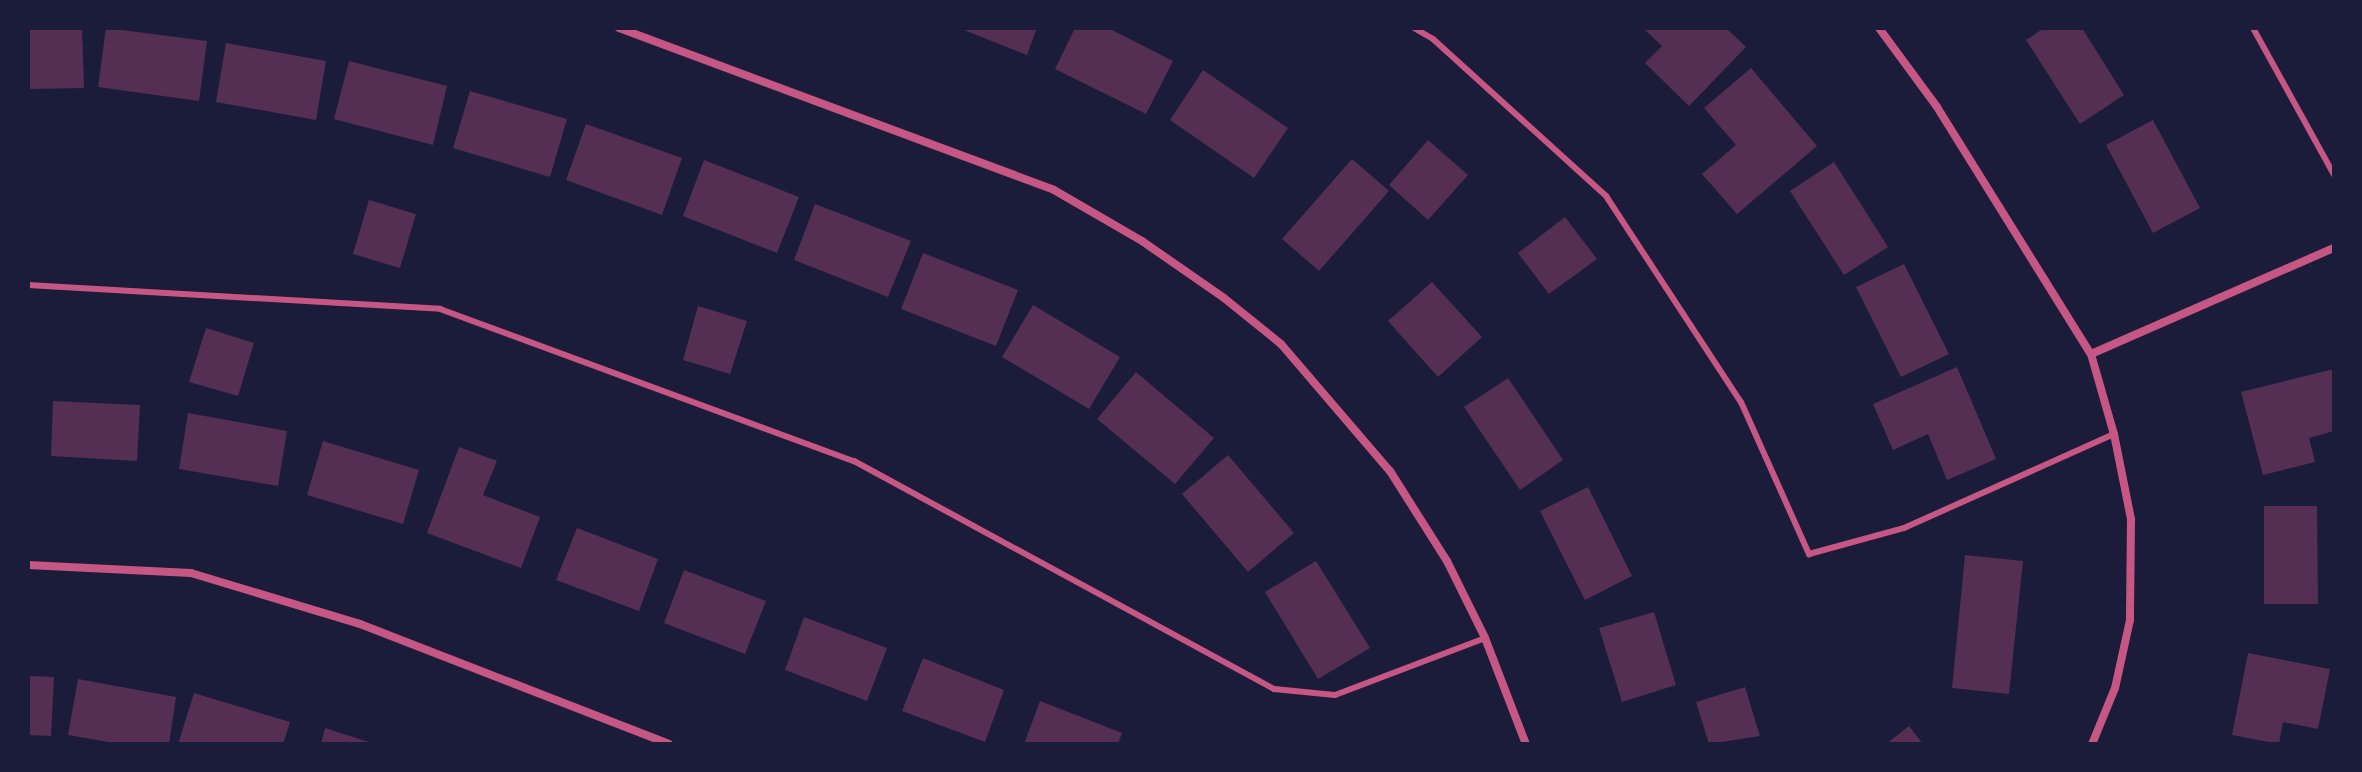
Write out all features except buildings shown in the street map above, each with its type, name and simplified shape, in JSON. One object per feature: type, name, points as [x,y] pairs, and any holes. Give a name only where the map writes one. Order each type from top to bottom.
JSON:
[{"type":"street","points":[[619,28],[1054,190],[1142,241],[1224,298],[1281,344],[1390,471],[1447,561],[1485,638],[1526,744]]},
{"type":"street","points":[[1879,28],[1937,107],[2091,354],[2114,434],[2131,519],[2130,620],[2115,688],[2092,744]]},
{"type":"street","points":[[2091,354],[2334,248]]},
{"type":"street","points":[[28,565],[191,573],[360,624],[669,744]]},
{"type":"lane","points":[[1414,28],[1433,39],[1606,196],[1741,402],[1809,554],[1904,528],[2114,434]]},
{"type":"lane","points":[[2253,28],[2334,175]]},
{"type":"lane","points":[[28,285],[440,309],[854,461],[1274,689],[1335,695],[1485,638]]}]
